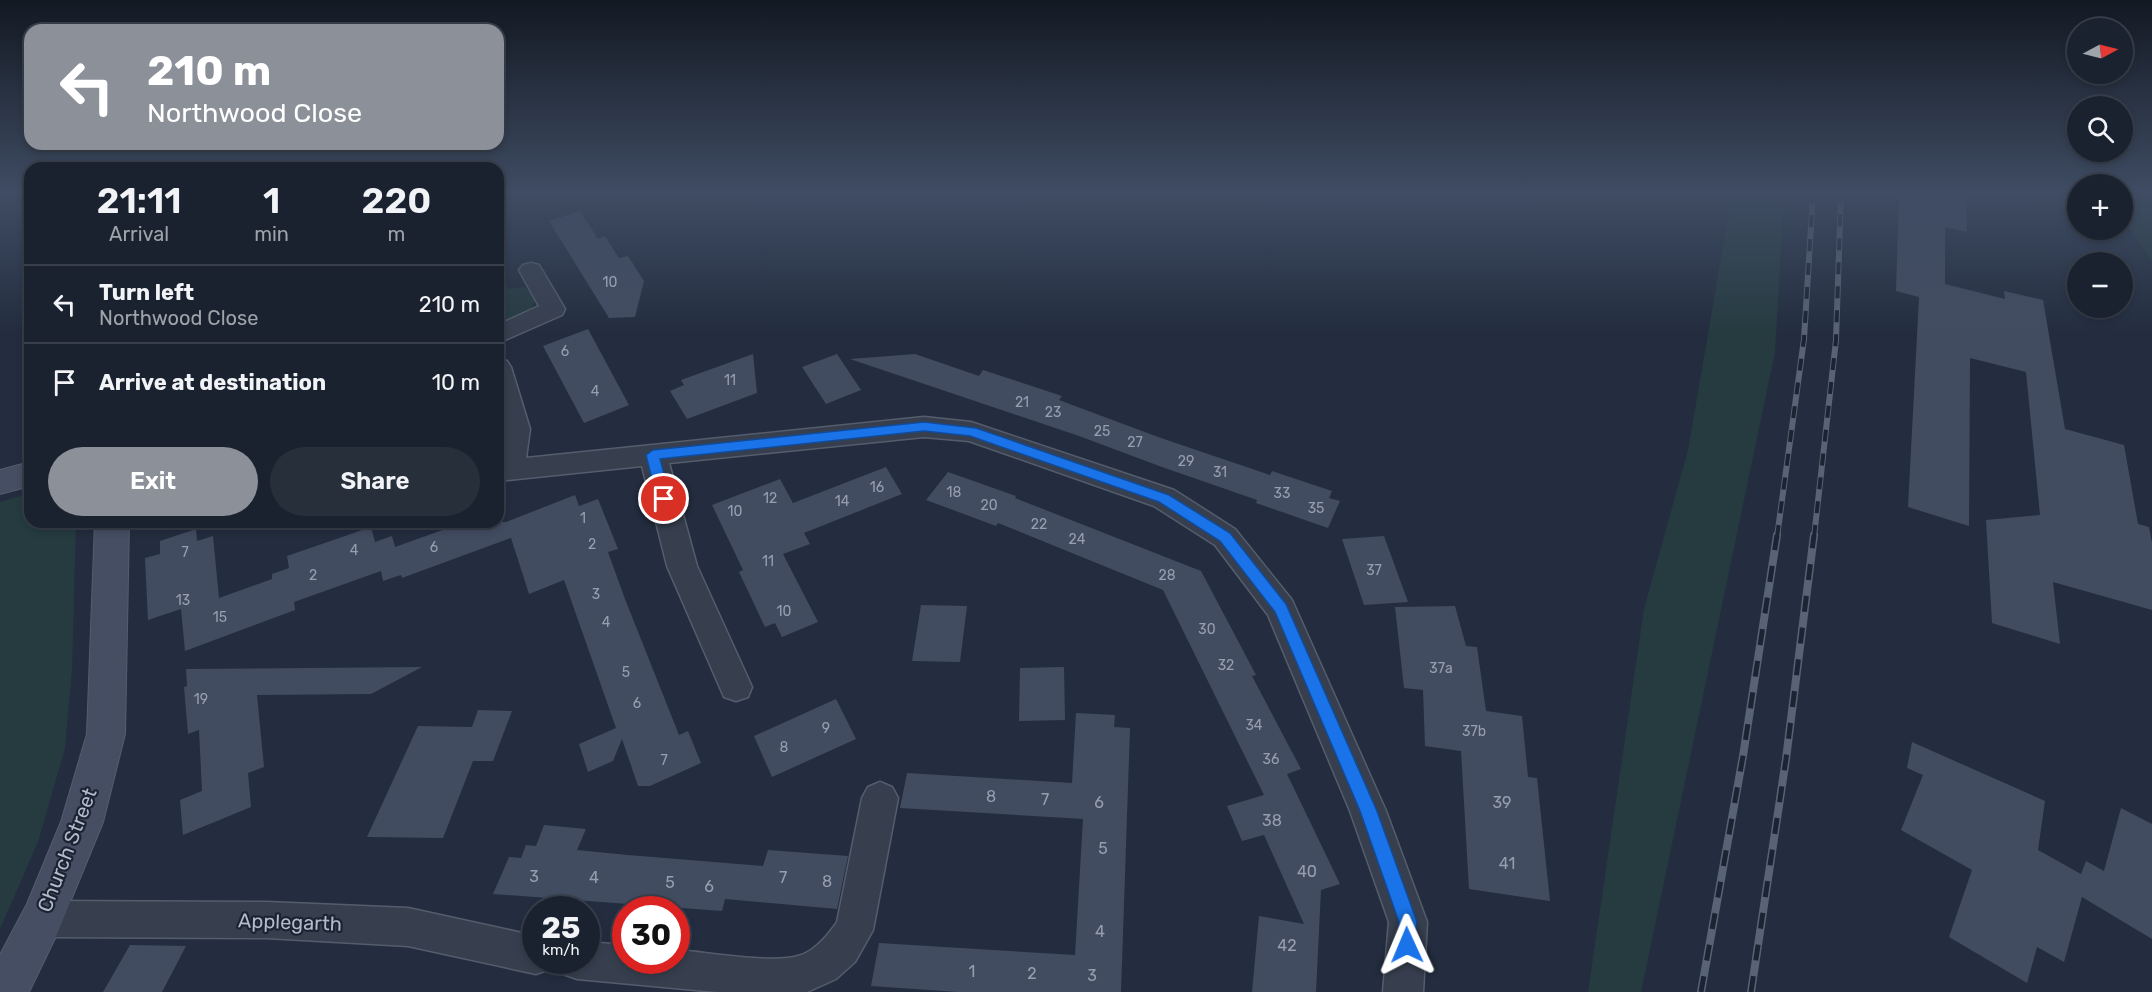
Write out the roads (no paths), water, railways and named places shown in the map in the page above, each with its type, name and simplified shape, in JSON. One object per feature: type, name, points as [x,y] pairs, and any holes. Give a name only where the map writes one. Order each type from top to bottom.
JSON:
[{"type":"street","points":[[504,332],[553,309],[531,270]]},
{"type":"street","points":[[504,388],[516,429],[505,470],[924,427],[971,432],[1164,498],[1225,537],[1281,609],[1368,811],[1408,922],[1403,992]]},
{"type":"street","points":[[653,455],[682,566],[736,687]]},
{"type":"street","points":[[0,482],[24,476]]},
{"type":"street","name":"Church Street","points":[[5,992],[42,919],[82,822],[106,734],[112,528]]},
{"type":"street","points":[[600,962],[777,978],[801,975],[822,965],[841,949],[854,930],[880,798]]},
{"type":"street","name":"Applegarth","points":[[42,919],[267,920],[408,927],[522,952]]},
{"type":"railway","points":[[1777,537],[1804,339],[1810,240]]},
{"type":"railway","points":[[1814,537],[1836,340],[1839,240]]},
{"type":"railway","points":[[1701,992],[1743,756],[1777,535]]},
{"type":"railway","points":[[1751,992],[1786,759],[1814,535]]}]
